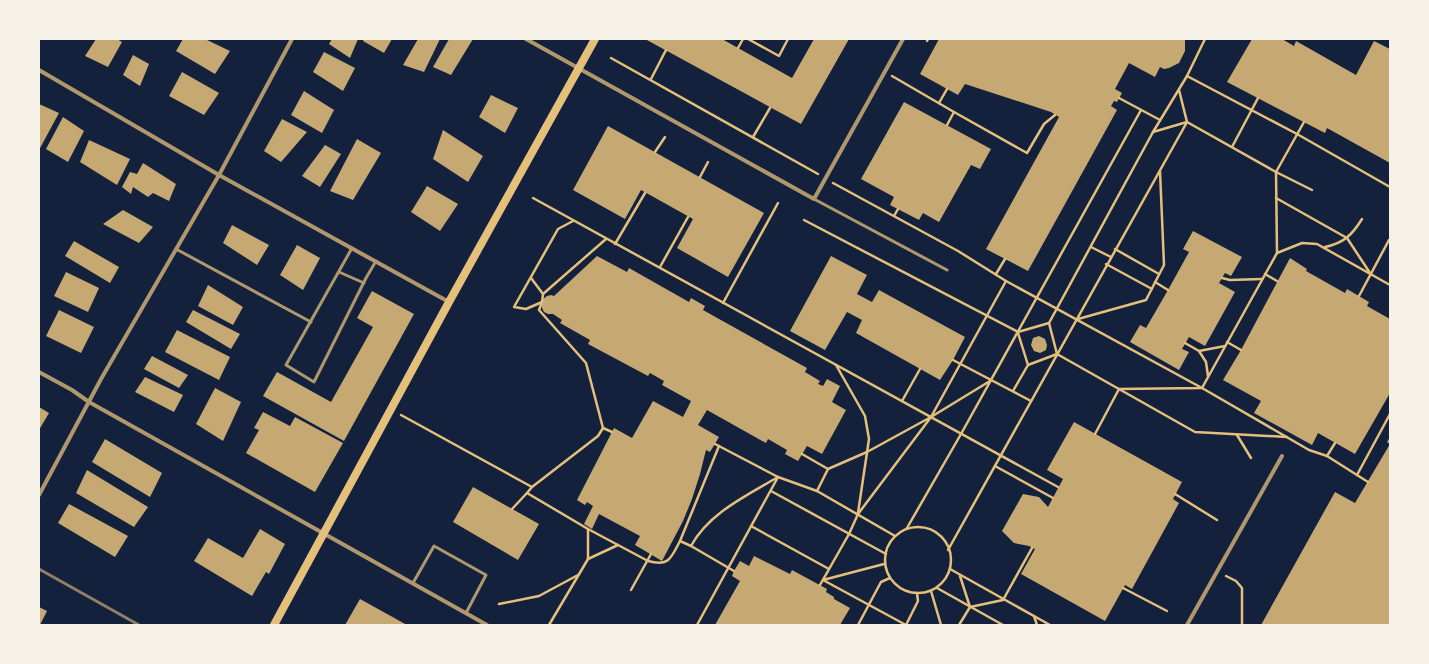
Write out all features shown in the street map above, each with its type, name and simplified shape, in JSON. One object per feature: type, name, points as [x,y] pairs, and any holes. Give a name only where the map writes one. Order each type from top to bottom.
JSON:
[{"type":"main road","points":[[274,625],[390,409],[595,39]]},
{"type":"street","points":[[39,495],[101,379],[219,175],[292,39]]},
{"type":"street","points":[[526,39],[814,200],[903,39]]},
{"type":"street","points":[[39,70],[219,175],[449,302]]},
{"type":"street","points":[[39,372],[72,390],[89,402],[487,625]]},
{"type":"street","points":[[1187,625],[1282,456]]},
{"type":"lane","points":[[814,200],[947,270]]},
{"type":"lane","points":[[352,248],[286,365],[314,382],[376,261]]},
{"type":"lane","points":[[176,249],[311,322]]},
{"type":"lane","points":[[339,272],[364,283]]},
{"type":"lane","points":[[413,583],[434,546],[486,575],[466,613]]},
{"type":"path","points":[[738,48],[743,39]]},
{"type":"path","points":[[748,39],[779,56],[788,39]]},
{"type":"path","points":[[1205,39],[1187,76],[1153,132],[1049,323],[1057,354],[1195,432],[1287,438]]},
{"type":"path","points":[[651,80],[666,50]]},
{"type":"path","points":[[611,58],[826,179],[958,251],[1006,281],[1202,388],[1287,438],[1309,450],[1327,456],[1368,482]]},
{"type":"path","points":[[884,72],[1027,154],[1044,124],[1055,115]]},
{"type":"path","points":[[1187,76],[1297,134],[1390,187]]},
{"type":"path","points":[[939,103],[946,89]]},
{"type":"path","points":[[948,550],[1057,354],[1078,320],[1106,264],[1187,122],[1178,90]]},
{"type":"path","points":[[1119,98],[1160,120]]},
{"type":"path","points":[[1232,147],[1258,98]]},
{"type":"path","points":[[753,137],[770,108]]},
{"type":"path","points":[[908,528],[1141,110]]},
{"type":"path","points":[[947,125],[954,112]]},
{"type":"path","points":[[1153,132],[1187,122],[1276,172],[1312,190]]},
{"type":"path","points":[[1202,388],[1277,253],[1276,172],[1304,122]]},
{"type":"path","points":[[655,152],[665,138]]},
{"type":"path","points":[[700,177],[708,162]]},
{"type":"path","points":[[1078,320],[1146,300],[1164,265],[1160,171]]},
{"type":"path","points":[[615,244],[645,193]]},
{"type":"path","points":[[533,198],[1058,487]]},
{"type":"path","points":[[1276,198],[1347,238],[1370,274]]},
{"type":"path","points":[[723,303],[778,203]]},
{"type":"path","points":[[894,216],[898,209]]},
{"type":"path","points":[[660,267],[688,217]]},
{"type":"path","points":[[1325,248],[1342,242],[1355,230],[1362,219]]},
{"type":"path","points":[[804,220],[1018,332],[1049,323]]},
{"type":"path","points":[[542,302],[526,309],[514,307],[558,229],[574,221]]},
{"type":"path","points":[[512,509],[532,486],[598,436],[603,428],[586,363],[539,310],[543,294],[606,239]]},
{"type":"path","points":[[1358,296],[1389,240]]},
{"type":"path","points":[[1277,253],[1294,245],[1307,242],[1317,244],[1390,284]]},
{"type":"path","points":[[1091,247],[1110,257]]},
{"type":"path","points":[[1115,249],[1159,274]]},
{"type":"path","points":[[996,274],[1005,259]]},
{"type":"path","points":[[1106,264],[1152,289]]},
{"type":"path","points":[[1265,274],[1277,281]]},
{"type":"path","points":[[531,278],[543,294]]},
{"type":"path","points":[[1222,278],[1230,280],[1263,279]]},
{"type":"path","points":[[820,585],[849,534],[858,514],[931,417],[1006,281]]},
{"type":"path","points":[[1155,282],[1168,290]]},
{"type":"path","points":[[1018,332],[1028,365]]},
{"type":"path","points":[[1227,342],[1241,350]]},
{"type":"path","points":[[1185,343],[1199,350],[1206,362],[1208,377]]},
{"type":"path","points":[[1199,350],[1225,346]]},
{"type":"path","points":[[1013,391],[1028,365],[1057,354]]},
{"type":"path","points":[[953,360],[1031,401]]},
{"type":"path","points":[[836,364],[865,416],[869,439],[858,514]]},
{"type":"path","points":[[902,401],[920,369]]},
{"type":"path","points":[[817,491],[828,469],[867,452],[931,417],[991,380]]},
{"type":"path","points":[[1119,389],[1202,388]]},
{"type":"path","points":[[1095,434],[1119,389]]},
{"type":"path","points":[[390,409],[532,486]]},
{"type":"path","points":[[1357,475],[1390,414]]},
{"type":"path","points":[[603,428],[612,432]]},
{"type":"path","points":[[1237,435],[1251,458]]},
{"type":"path","points":[[1327,456],[1335,443]]},
{"type":"path","points":[[715,444],[778,477],[817,491],[895,536]]},
{"type":"path","points":[[527,493],[588,529],[648,561],[663,564],[670,559],[680,541],[719,446]]},
{"type":"path","points":[[802,454],[828,469]]},
{"type":"path","points":[[995,466],[1053,498]]},
{"type":"path","points":[[697,625],[778,477]]},
{"type":"path","points":[[691,546],[697,534],[717,515],[778,477]]},
{"type":"path","points":[[771,491],[886,554]]},
{"type":"path","points":[[1175,494],[1217,520]]},
{"type":"path","points":[[751,526],[829,569]]},
{"type":"path","points":[[921,526],[933,530],[943,538],[948,550],[950,569],[945,580],[937,588],[931,591],[917,593],[906,592],[897,587],[890,578],[884,564],[889,545],[895,536],[908,528],[921,526]]},
{"type":"path","points":[[549,625],[588,559],[588,529]]},
{"type":"path","points":[[680,541],[734,571]]},
{"type":"path","points":[[588,559],[618,545]]},
{"type":"path","points":[[959,625],[970,607],[1003,600],[1032,548]]},
{"type":"path","points":[[631,590],[651,554]]},
{"type":"path","points":[[823,580],[884,564]]},
{"type":"path","points":[[950,569],[1050,625]]},
{"type":"path","points":[[1217,572],[1236,581],[1242,588],[1242,625]]},
{"type":"path","points":[[499,604],[539,596],[578,575]]},
{"type":"path","points":[[960,575],[970,607]]},
{"type":"path","points":[[858,625],[881,582],[890,578]]},
{"type":"path","points":[[823,580],[906,625],[918,601],[917,593]]},
{"type":"path","points":[[937,588],[1003,625]]},
{"type":"path","points":[[1124,588],[1167,611]]},
{"type":"path","points":[[931,591],[941,625]]},
{"type":"path","points":[[1034,616],[1037,625]]},
{"type":"building","points":[[96,39],[117,39],[122,42],[108,67],[85,56]]},
{"type":"building","points":[[183,39],[205,39],[230,51],[215,74],[176,51]]},
{"type":"building","points":[[332,39],[358,39],[350,58],[329,44]]},
{"type":"building","points":[[364,39],[392,39],[384,53],[363,41]]},
{"type":"building","points":[[418,39],[440,39],[424,72],[403,65]]},
{"type":"building","points":[[449,39],[473,39],[451,75],[433,67]]},
{"type":"building","points":[[645,39],[722,39],[792,78],[814,39],[849,39],[801,124]]},
{"type":"building","points":[[939,39],[1185,39],[1185,51],[1179,63],[1169,68],[1164,69],[1160,67],[1155,77],[1129,63],[1115,89],[1122,93],[1117,102],[1114,101],[1111,106],[1117,110],[1028,271],[986,249],[1059,117],[1051,112],[965,84],[958,95],[920,74]]},
{"type":"building","points":[[1252,39],[1282,39],[1294,46],[1296,41],[1356,75],[1374,41],[1390,49],[1390,163],[1327,128],[1325,133],[1227,82]]},
{"type":"building","points":[[324,52],[355,68],[343,91],[313,72]]},
{"type":"building","points":[[133,55],[149,64],[140,86],[123,75]]},
{"type":"building","points":[[182,72],[219,93],[204,115],[169,96]]},
{"type":"building","points":[[304,91],[334,110],[322,133],[291,115]]},
{"type":"building","points":[[491,95],[518,108],[505,133],[479,117]]},
{"type":"building","points":[[904,102],[991,149],[980,169],[971,165],[939,222],[923,213],[919,220],[890,205],[894,197],[861,179]]},
{"type":"building","points":[[39,104],[59,113],[39,150]]},
{"type":"building","points":[[63,117],[84,131],[68,162],[46,149]]},
{"type":"building","points":[[282,119],[307,132],[281,162],[264,151]]},
{"type":"building","points":[[608,126],[764,213],[728,277],[677,248],[693,219],[641,190],[625,219],[573,190]]},
{"type":"building","points":[[443,130],[483,156],[468,182],[433,159]]},
{"type":"building","points":[[357,139],[381,153],[353,200],[330,191]]},
{"type":"building","points":[[89,140],[130,159],[117,185],[80,162]]},
{"type":"building","points":[[325,145],[341,154],[320,187],[302,176]]},
{"type":"building","points":[[143,163],[176,184],[169,201],[153,193],[148,197],[133,187],[131,194],[122,187],[130,172],[137,174]]},
{"type":"building","points":[[427,186],[458,204],[440,231],[411,212]]},
{"type":"building","points":[[123,210],[153,227],[139,243],[103,224]]},
{"type":"building","points":[[232,225],[269,245],[257,265],[223,243]]},
{"type":"building","points":[[1193,231],[1242,257],[1231,276],[1225,273],[1219,283],[1235,292],[1205,346],[1189,337],[1182,349],[1189,352],[1179,370],[1130,342],[1140,325],[1146,328],[1168,290],[1189,252],[1183,249]]},
{"type":"building","points":[[74,241],[119,267],[110,283],[65,256]]},
{"type":"building","points":[[297,245],[320,258],[303,290],[280,275]]},
{"type":"building","points":[[597,256],[627,272],[629,268],[689,302],[691,298],[705,306],[703,310],[807,368],[805,372],[820,381],[818,384],[823,386],[827,379],[840,386],[832,402],[846,410],[822,454],[807,446],[798,461],[785,454],[787,450],[768,439],[766,443],[707,410],[698,425],[719,437],[710,452],[706,450],[692,499],[683,521],[662,561],[635,545],[640,536],[599,514],[592,529],[584,524],[593,506],[587,502],[585,505],[577,500],[614,428],[632,438],[653,401],[683,417],[691,401],[662,385],[664,381],[650,373],[648,376],[588,344],[590,340],[560,323],[562,320],[553,314],[544,312],[542,308],[543,299],[547,296],[554,296]]},
{"type":"building","points":[[831,256],[867,275],[857,294],[872,302],[879,290],[965,337],[940,380],[856,333],[862,320],[847,312],[825,350],[790,331]]},
{"type":"building","points":[[1290,258],[1307,269],[1306,271],[1345,293],[1347,289],[1369,302],[1367,306],[1390,319],[1390,393],[1355,454],[1318,433],[1312,445],[1254,413],[1261,401],[1223,380],[1241,350]]},
{"type":"building","points":[[66,272],[99,288],[88,312],[54,296]]},
{"type":"building","points":[[208,285],[243,307],[233,325],[198,306]]},
{"type":"building","points":[[372,291],[414,314],[344,441],[263,396],[277,372],[331,402],[373,327],[357,318]]},
{"type":"building","points":[[59,310],[94,327],[81,353],[46,336]]},
{"type":"building","points":[[193,310],[240,334],[231,349],[186,322]]},
{"type":"building","points":[[177,330],[230,357],[219,380],[165,352]]},
{"type":"building","points":[[1039,336],[1045,339],[1047,345],[1046,350],[1040,353],[1034,351],[1031,345],[1033,338]]},
{"type":"building","points":[[152,356],[188,375],[179,388],[144,369]]},
{"type":"building","points":[[145,377],[183,395],[174,412],[135,392]]},
{"type":"building","points":[[215,388],[241,402],[223,441],[196,424]]},
{"type":"building","points":[[39,407],[49,413],[39,430]]},
{"type":"building","points":[[263,412],[290,426],[295,417],[343,443],[315,492],[246,453],[259,430],[254,428]]},
{"type":"building","points":[[1074,422],[1182,482],[1173,499],[1179,503],[1132,589],[1125,585],[1105,621],[1021,574],[1035,549],[1029,546],[1014,543],[1002,531],[1023,494],[1039,497],[1048,507],[1063,479],[1047,470]]},
{"type":"building","points":[[1390,437],[1390,444],[1387,442]]},
{"type":"building","points":[[105,439],[162,473],[150,497],[92,462]]},
{"type":"building","points":[[1390,444],[1390,625],[1261,625],[1335,492],[1355,503]]},
{"type":"building","points":[[87,470],[148,507],[134,527],[76,493]]},
{"type":"building","points":[[473,487],[539,524],[518,560],[453,522]]},
{"type":"building","points":[[69,504],[128,536],[115,557],[58,523]]},
{"type":"building","points":[[260,529],[285,544],[269,574],[266,572],[252,596],[194,561],[208,538],[243,558]]},
{"type":"building","points":[[754,556],[790,574],[792,570],[827,589],[826,592],[834,597],[834,599],[850,608],[840,625],[715,625],[740,581],[732,576],[734,571],[740,561],[749,566]]},
{"type":"building","points":[[360,599],[407,625],[345,625]]},
{"type":"building","points":[[39,607],[47,611],[40,625],[39,625]]},
{"type":"railway","points":[[39,569],[139,625]]}]
